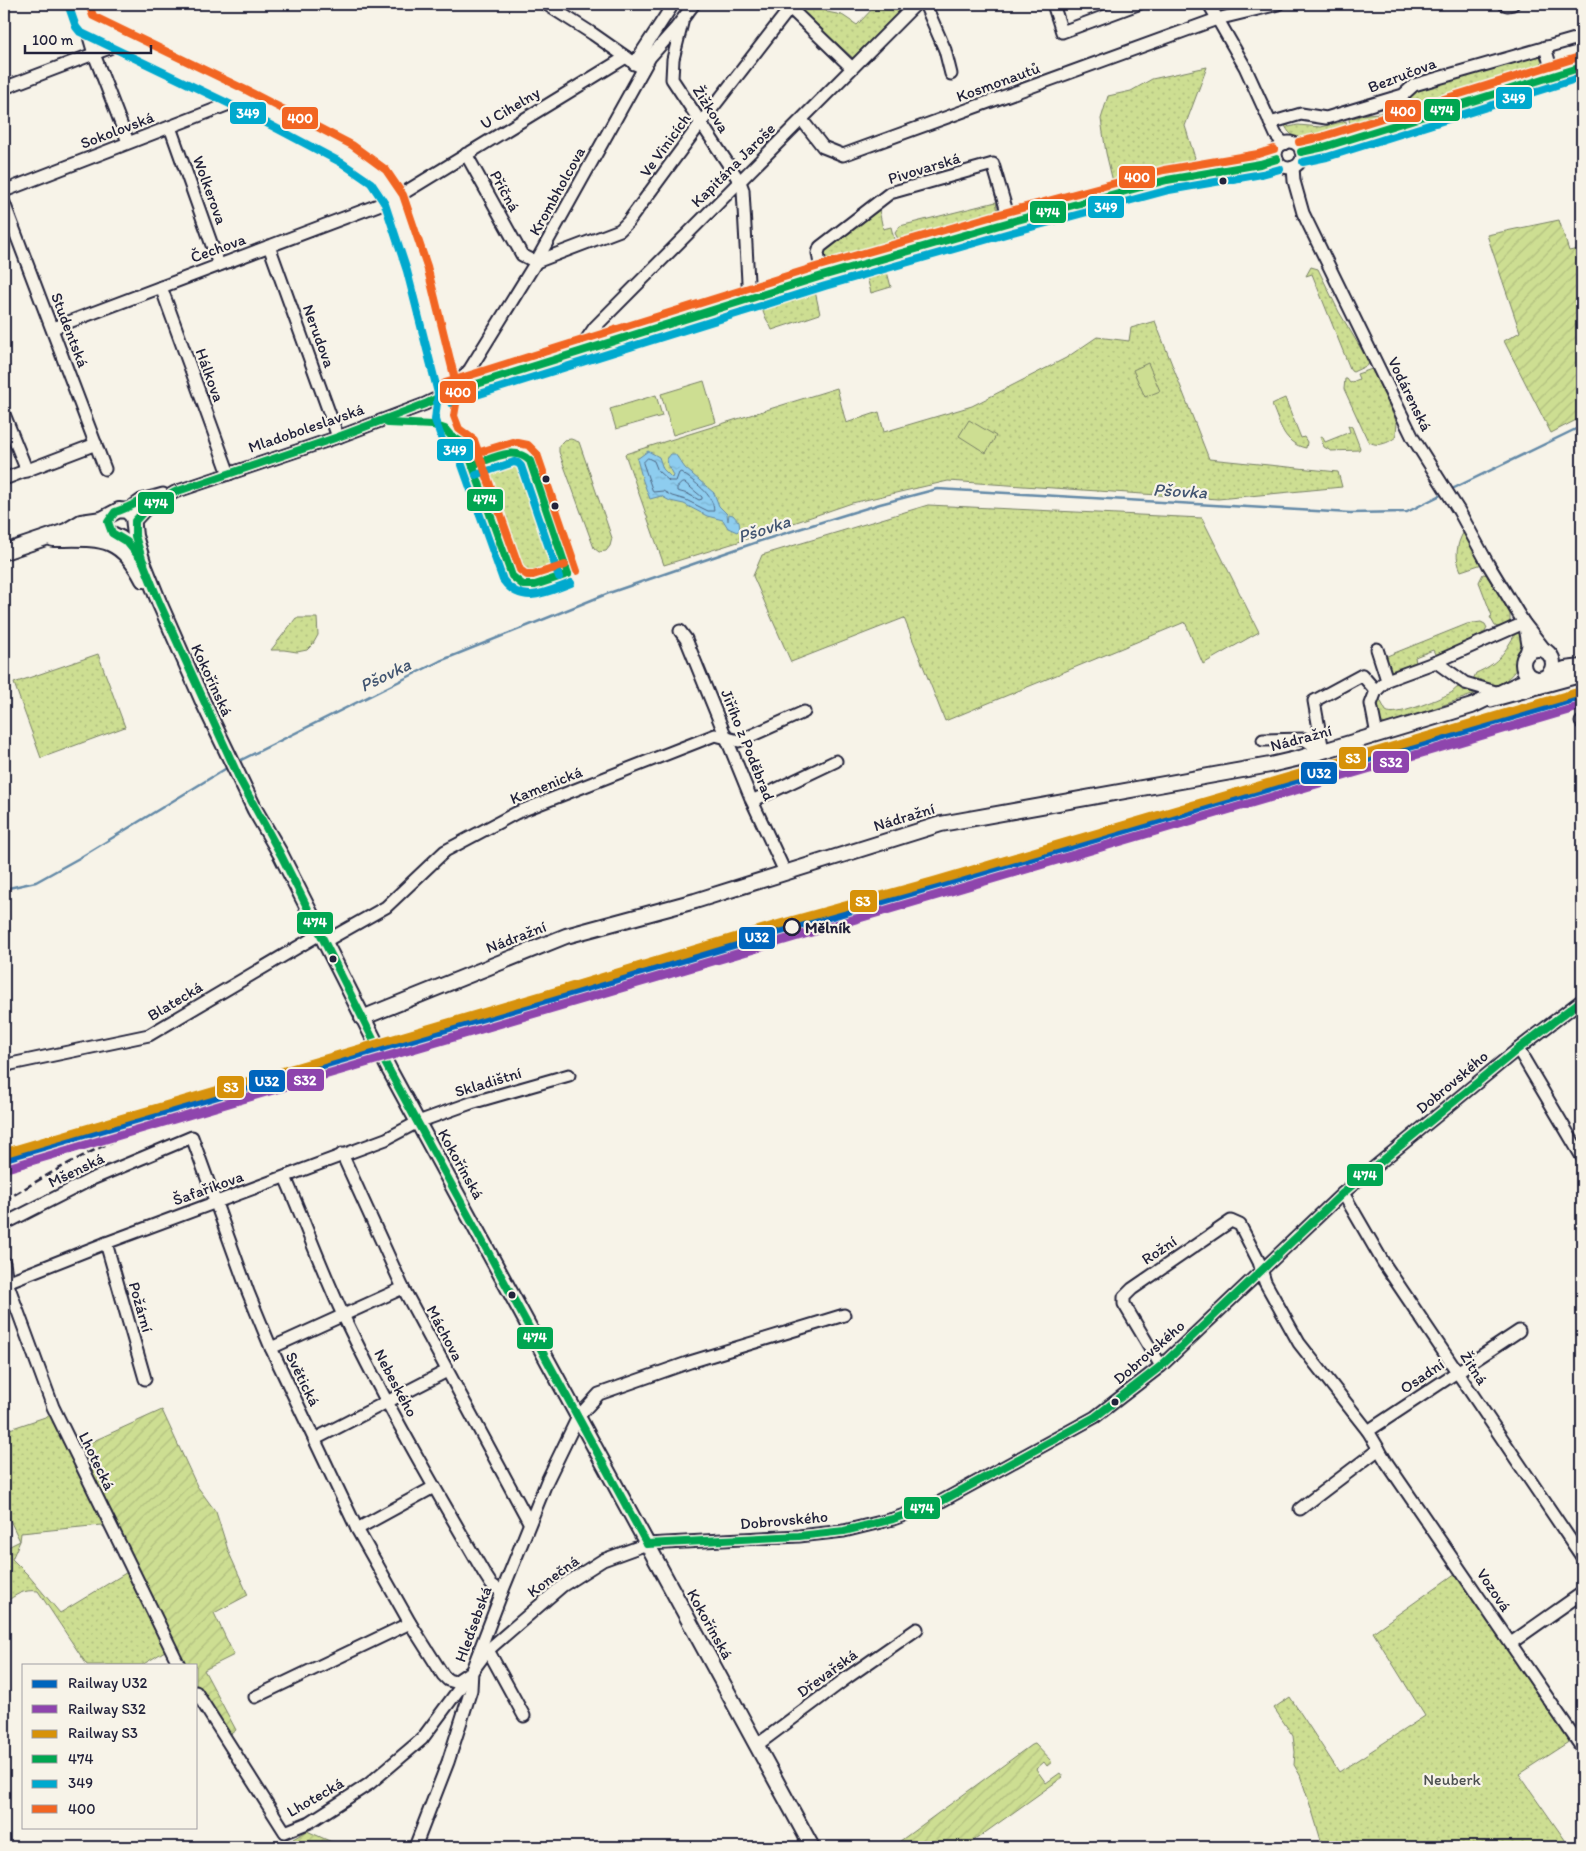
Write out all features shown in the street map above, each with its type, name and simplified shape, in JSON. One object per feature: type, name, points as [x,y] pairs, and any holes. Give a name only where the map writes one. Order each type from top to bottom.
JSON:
[{"type":"main road","points":[[116,535],[108,522],[118,512],[131,514],[135,523]]},
{"type":"main road","name":"Mladoboleslavská","points":[[4,552],[66,531],[81,522],[102,519],[118,512]]},
{"type":"main road","name":"Mladoboleslavská","points":[[66,531],[90,530],[116,535],[131,532],[135,523]]},
{"type":"main road","name":"Kokořínská","points":[[135,523],[135,536],[159,602],[238,777],[281,855],[362,1018],[812,1847]]},
{"type":"main road","name":"Kokořínská","points":[[116,535],[130,545],[143,562]]},
{"type":"main road","points":[[40,540],[91,538],[115,546],[124,552],[135,565],[144,584],[159,602]]},
{"type":"main road","points":[[1582,661],[1561,660],[1534,650],[1524,659],[1526,674],[1534,678],[1542,679],[1565,669],[1582,667]]},
{"type":"main road","points":[[1549,654],[1553,668],[1549,675]]},
{"type":"main road","name":"Nádražní","points":[[1499,693],[1517,675],[1524,659]]},
{"type":"main road","name":"Nádražní","points":[[362,1018],[566,936],[695,901],[941,824],[1270,766],[1472,706],[1534,678]]},
{"type":"street","points":[[79,4],[94,54],[128,142]]},
{"type":"street","points":[[546,4],[634,63],[670,9],[668,4]]},
{"type":"street","name":"Krombholcova","points":[[448,393],[470,369],[536,262],[634,63],[650,57],[683,20],[694,4]]},
{"type":"street","name":"Kapitána Jaroše","points":[[577,353],[595,327],[916,4]]},
{"type":"street","points":[[925,4],[945,50],[951,74]]},
{"type":"street","points":[[1052,4],[1062,32],[1138,4]]},
{"type":"street","points":[[1209,4],[1245,67],[1276,135],[1284,144]]},
{"type":"street","name":"Kosmonautů","points":[[802,120],[824,147],[843,155],[1218,19],[1278,4]]},
{"type":"street","points":[[1504,4],[1513,4]]},
{"type":"street","points":[[788,6],[852,68]]},
{"type":"street","name":"Ve Vinicích","points":[[536,262],[620,230],[628,222],[788,6]]},
{"type":"street","name":"Žižkova","points":[[683,20],[673,59],[672,79],[740,182],[743,190],[749,300]]},
{"type":"street","points":[[86,23],[242,98],[347,154],[378,176],[394,199],[417,268],[448,393],[673,321],[1010,222],[1168,180],[1245,167],[1277,159]]},
{"type":"street","name":"Bezručova","points":[[1270,123],[1301,114],[1326,118],[1403,95],[1414,84],[1582,37]]},
{"type":"street","points":[[4,88],[125,42]]},
{"type":"street","points":[[1545,47],[1553,75]]},
{"type":"street","name":"U Cihelny","points":[[394,199],[466,154],[634,63]]},
{"type":"street","points":[[1301,152],[1352,139],[1582,66]]},
{"type":"street","name":"Sokolovská","points":[[4,191],[242,98]]},
{"type":"street","name":"Wolkerova","points":[[170,126],[219,265]]},
{"type":"street","points":[[1293,143],[1301,152],[1300,161],[1293,167],[1281,166],[1277,159],[1278,149],[1284,144],[1293,143]]},
{"type":"street","name":"Příčná","points":[[466,154],[522,255],[536,262]]},
{"type":"street","name":"Pivovarská","points":[[822,276],[818,253],[820,247],[890,193],[994,164],[1010,222]]},
{"type":"street","name":"Vodárenská","points":[[1293,167],[1294,181],[1306,221],[1413,438],[1524,623],[1549,654]]},
{"type":"street","name":"Čechova","points":[[52,328],[394,199]]},
{"type":"street","name":"Studentská","points":[[4,203],[105,469]]},
{"type":"street","name":"Nerudova","points":[[269,246],[338,437]]},
{"type":"street","name":"Hálkova","points":[[162,287],[228,474]]},
{"type":"street","name":"Mladoboleslavská","points":[[118,512],[152,496],[175,492],[338,437],[425,404],[448,393]]},
{"type":"street","points":[[4,414],[27,471]]},
{"type":"street","points":[[4,479],[96,444]]},
{"type":"street","name":"Mladoboleslavská","points":[[135,523],[147,508],[175,492]]},
{"type":"street","points":[[1378,735],[1371,704],[1376,691],[1387,680],[1436,662],[1524,623]]},
{"type":"street","name":"Vodárenská","points":[[1524,623],[1528,645],[1524,659]]},
{"type":"street","name":"Jiřího z Poděbrad","points":[[680,630],[686,639],[728,738],[752,801],[785,872]]},
{"type":"street","points":[[1377,649],[1387,680]]},
{"type":"street","points":[[1436,662],[1465,683],[1499,693]]},
{"type":"street","points":[[1323,751],[1314,701],[1362,675],[1376,691]]},
{"type":"street","name":"Nádražní","points":[[1472,706],[1582,676]]},
{"type":"street","name":"Kamenická","points":[[320,934],[386,907],[445,851],[516,813],[715,735],[740,741],[804,712]]},
{"type":"street","points":[[1263,740],[1304,739],[1323,751]]},
{"type":"street","points":[[752,801],[836,761]]},
{"type":"street","name":"Blatecká","points":[[4,1067],[149,1035],[320,934]]},
{"type":"street","name":"Dobrovského","points":[[647,1544],[799,1536],[844,1531],[893,1519],[940,1502],[1095,1417],[1161,1366],[1344,1193],[1518,1049],[1582,1000]]},
{"type":"street","points":[[1518,1049],[1579,1143],[1582,1156]]},
{"type":"street","name":"Skladištní","points":[[418,1122],[471,1103],[569,1075]]},
{"type":"street","name":"Šafaříkova","points":[[7,1282],[386,1139],[418,1122]]},
{"type":"street","name":"Světická","points":[[192,1138],[248,1292],[271,1348],[357,1529],[410,1623],[446,1678],[452,1682],[458,1681],[472,1670]]},
{"type":"street","name":"Mšenská","points":[[4,1224],[92,1179],[192,1138]]},
{"type":"street","name":"Máchova","points":[[342,1154],[402,1288],[530,1522]]},
{"type":"street","name":"Nebeského","points":[[286,1176],[343,1315],[388,1403],[484,1573],[491,1584],[502,1592]]},
{"type":"street","name":"Žitná","points":[[1344,1193],[1383,1262],[1582,1557]]},
{"type":"street","name":"Rožní","points":[[1161,1366],[1124,1304],[1124,1297],[1127,1293],[1231,1220],[1240,1225],[1261,1270]]},
{"type":"street","name":"Požární","points":[[106,1244],[145,1379]]},
{"type":"street","name":"Lhotecká","points":[[4,1263],[7,1282],[53,1407],[179,1664]]},
{"type":"street","name":"Vozová","points":[[1261,1270],[1265,1282],[1300,1343],[1368,1431],[1387,1463],[1582,1748]]},
{"type":"street","points":[[271,1348],[402,1288]]},
{"type":"street","points":[[578,1417],[599,1394],[690,1362],[844,1315]]},
{"type":"street","name":"Osadní","points":[[1368,1431],[1519,1331]]},
{"type":"street","points":[[315,1439],[388,1403],[446,1371]]},
{"type":"street","name":"Hleďsebská","points":[[415,1847],[471,1690],[472,1670],[530,1522],[578,1417]]},
{"type":"street","points":[[1300,1509],[1379,1449]]},
{"type":"street","points":[[357,1529],[434,1487]]},
{"type":"street","name":"Konečná","points":[[472,1670],[488,1650],[562,1586],[603,1560],[647,1544]]},
{"type":"street","points":[[1511,1643],[1582,1593]]},
{"type":"street","points":[[255,1696],[410,1623]]},
{"type":"street","name":"Dřevařská","points":[[757,1745],[848,1677],[917,1629]]},
{"type":"street","points":[[488,1650],[524,1716]]},
{"type":"street","name":"Lhotecká","points":[[198,1695],[285,1832],[310,1822],[369,1784],[422,1739],[472,1670]]},
{"type":"green space","points":[[794,4],[818,4],[827,12],[842,15],[857,25],[877,4],[907,4],[853,58]]},
{"type":"green space","points":[[1545,53],[1547,70],[1390,119],[1368,120],[1350,126],[1349,119],[1380,113],[1405,100],[1417,88],[1517,62],[1517,59]]},
{"type":"green space","points":[[1207,67],[1185,126],[1195,158],[1182,170],[1114,186],[1106,153],[1101,119],[1108,96],[1131,91],[1152,79]]},
{"type":"green space","points":[[1346,121],[1347,127],[1326,138],[1312,140],[1294,137],[1284,124],[1286,123],[1289,127],[1298,125],[1321,127]]},
{"type":"green space","points":[[996,202],[999,216],[945,229],[944,234],[902,247],[895,233],[900,226]]},
{"type":"green space","points":[[879,210],[883,229],[891,227],[896,247],[826,268],[823,252]]},
{"type":"green space","points":[[1559,220],[1569,251],[1582,246],[1582,417],[1551,433],[1504,341],[1520,332],[1487,235]]},
{"type":"green space","points":[[1311,267],[1318,269],[1339,312],[1369,362],[1368,365],[1353,372],[1351,371],[1312,274],[1306,276]]},
{"type":"green space","points":[[886,268],[891,287],[871,293],[866,273]]},
{"type":"green space","points":[[812,290],[815,291],[820,314],[772,330],[762,307]]},
{"type":"green space","points":[[1155,321],[1209,459],[1338,472],[1342,487],[1218,499],[948,481],[852,503],[664,565],[625,454],[837,388],[846,423],[879,412],[884,432],[972,406],[1066,358],[1097,337],[1129,341],[1131,328]]},
{"type":"green space","points":[[1148,363],[1160,391],[1145,397],[1133,370]]},
{"type":"green space","points":[[1372,369],[1397,423],[1397,436],[1387,443],[1375,444],[1368,441],[1344,389],[1345,379],[1350,383],[1359,379],[1357,374]]},
{"type":"green space","points":[[704,381],[716,422],[673,435],[661,394]]},
{"type":"green space","points":[[656,395],[662,416],[616,429],[610,409]]},
{"type":"green space","points":[[1285,398],[1301,438],[1304,437],[1307,442],[1306,448],[1299,446],[1288,438],[1272,405]]},
{"type":"green space","points":[[969,420],[996,436],[986,453],[959,436]]},
{"type":"green space","points":[[1348,425],[1352,427],[1360,448],[1359,450],[1331,451],[1324,447],[1320,437],[1322,436],[1325,442],[1350,432]]},
{"type":"green space","points":[[571,439],[579,442],[612,538],[610,546],[606,551],[599,552],[594,548],[559,452],[559,445],[564,440]]},
{"type":"green space","points":[[511,458],[522,462],[555,554],[551,566],[535,573],[527,573],[520,570],[485,473],[488,468]]},
{"type":"green space","points":[[928,505],[1202,518],[1259,632],[1203,664],[1185,622],[945,721],[904,618],[791,662],[753,576],[762,555]]},
{"type":"green space","points":[[1463,533],[1482,564],[1461,571],[1457,552]]},
{"type":"green space","points":[[1483,574],[1489,575],[1510,614],[1510,621],[1501,628],[1495,626],[1490,617],[1492,616],[1479,582]]},
{"type":"green space","points":[[296,618],[317,618],[318,635],[313,644],[307,650],[297,652],[271,650]]},
{"type":"green space","points":[[1481,622],[1487,628],[1485,632],[1472,642],[1436,656],[1433,650],[1415,657],[1416,663],[1388,674],[1382,658],[1467,624]]},
{"type":"green space","points":[[1514,632],[1519,632],[1523,647],[1519,663],[1510,677],[1496,685],[1472,682],[1476,673],[1489,666],[1503,654],[1514,636]]},
{"type":"green space","points":[[98,654],[125,727],[41,758],[14,683]]},
{"type":"green space","points":[[1458,687],[1475,694],[1386,725],[1378,718],[1376,707],[1377,699],[1379,698],[1386,711],[1398,712],[1436,700]]},
{"type":"green space","points":[[162,1410],[197,1486],[216,1512],[229,1553],[248,1595],[214,1613],[234,1655],[204,1670],[236,1730],[228,1736],[198,1688],[198,1664],[184,1664],[78,1448]]},
{"type":"green space","points":[[54,1414],[108,1530],[101,1525],[21,1533],[20,1541],[4,1508],[4,1431]]},
{"type":"green space","points":[[20,1541],[12,1559],[60,1613],[129,1571],[165,1651],[144,1664],[86,1664],[38,1591],[24,1592],[4,1603],[4,1549]]},
{"type":"green space","name":"Neuberk","points":[[1456,1573],[1509,1647],[1570,1741],[1519,1774],[1570,1847],[1323,1847],[1300,1775],[1294,1765],[1293,1736],[1274,1708],[1290,1697],[1339,1772],[1425,1716],[1373,1632]]},
{"type":"green space","points":[[1035,1744],[1052,1762],[1047,1766],[1044,1762],[1036,1769],[1046,1783],[1060,1773],[1063,1777],[965,1847],[892,1847],[1031,1745]]},
{"type":"green space","points":[[307,1831],[343,1847],[296,1847],[293,1839]]},
{"type":"water","points":[[648,451],[659,457],[663,469],[672,478],[673,475],[668,466],[667,459],[671,454],[675,454],[685,468],[714,493],[719,506],[727,514],[728,521],[729,514],[733,515],[739,522],[740,529],[737,532],[728,528],[723,520],[707,516],[684,504],[670,501],[661,496],[650,499],[637,459]]},
{"type":"waterway","name":"Pšovka","points":[[1450,490],[1582,426]]},
{"type":"waterway","name":"Pšovka","points":[[237,762],[440,661],[609,593],[760,541],[880,504],[937,489],[1350,513],[1407,512],[1443,494]]},
{"type":"waterway","name":"Pšovka","points":[[4,889],[36,882],[81,857],[230,766]]},
{"type":"railway","points":[[4,1201],[97,1149],[156,1125],[1404,761],[1513,726]]},
{"type":"rail line","name":"S3","points":[[4,1153],[780,924],[935,881],[1579,692]]},
{"type":"rail line","name":"U32","points":[[4,1158],[1582,696]]},
{"type":"rail line","name":"S32","points":[[7,1168],[1582,706]]},
{"type":"transit line","name":"400","points":[[89,4],[93,16],[246,90],[352,145],[386,170],[403,195],[427,266],[458,392],[454,416],[459,429],[474,440],[520,570],[527,575],[533,575],[565,565]]},
{"type":"transit line","name":"349","points":[[69,7],[76,27],[80,32],[238,108],[342,163],[371,183],[385,204],[407,271],[438,393],[435,420],[443,442],[457,451],[503,580],[510,588],[518,593],[527,595],[544,593],[571,583]]},
{"type":"transit line","name":"400","points":[[1299,142],[1321,137],[1579,57]]},
{"type":"transit line","name":"474","points":[[1301,152],[1324,147],[1582,67]]},
{"type":"transit line","name":"349","points":[[1303,162],[1327,157],[1582,77]]},
{"type":"transit line","name":"400","points":[[445,383],[819,266],[1007,212],[1164,170],[1258,154],[1274,149]]},
{"type":"transit line","name":"474","points":[[647,1544],[383,1059],[281,855],[240,780],[159,602],[135,536],[135,521],[147,508],[175,492],[338,437],[425,404],[448,393],[822,276],[1010,222],[1167,180],[1260,164],[1277,159]]},
{"type":"transit line","name":"349","points":[[451,403],[825,286],[1013,232],[1169,190],[1262,174],[1280,169]]},
{"type":"transit line","name":"474","points":[[388,423],[433,425],[445,429],[451,436],[465,444],[512,576],[523,585],[535,585],[568,574]]},
{"type":"transit line","name":"400","points":[[470,455],[513,442],[528,445],[537,454],[577,571]]},
{"type":"transit line","name":"474","points":[[473,465],[510,454],[524,456],[530,461],[568,574]]},
{"type":"transit line","name":"349","points":[[476,475],[514,462],[521,466],[559,577]]},
{"type":"transit line","name":"474","points":[[144,563],[127,542],[112,533],[108,522],[115,512],[153,496]]},
{"type":"transit line","name":"474","points":[[647,1544],[799,1536],[844,1531],[893,1519],[940,1502],[1095,1417],[1161,1366],[1343,1193],[1518,1049],[1582,1000]]},
{"type":"place","name":"Mělník","points":[[792,927]]}]
